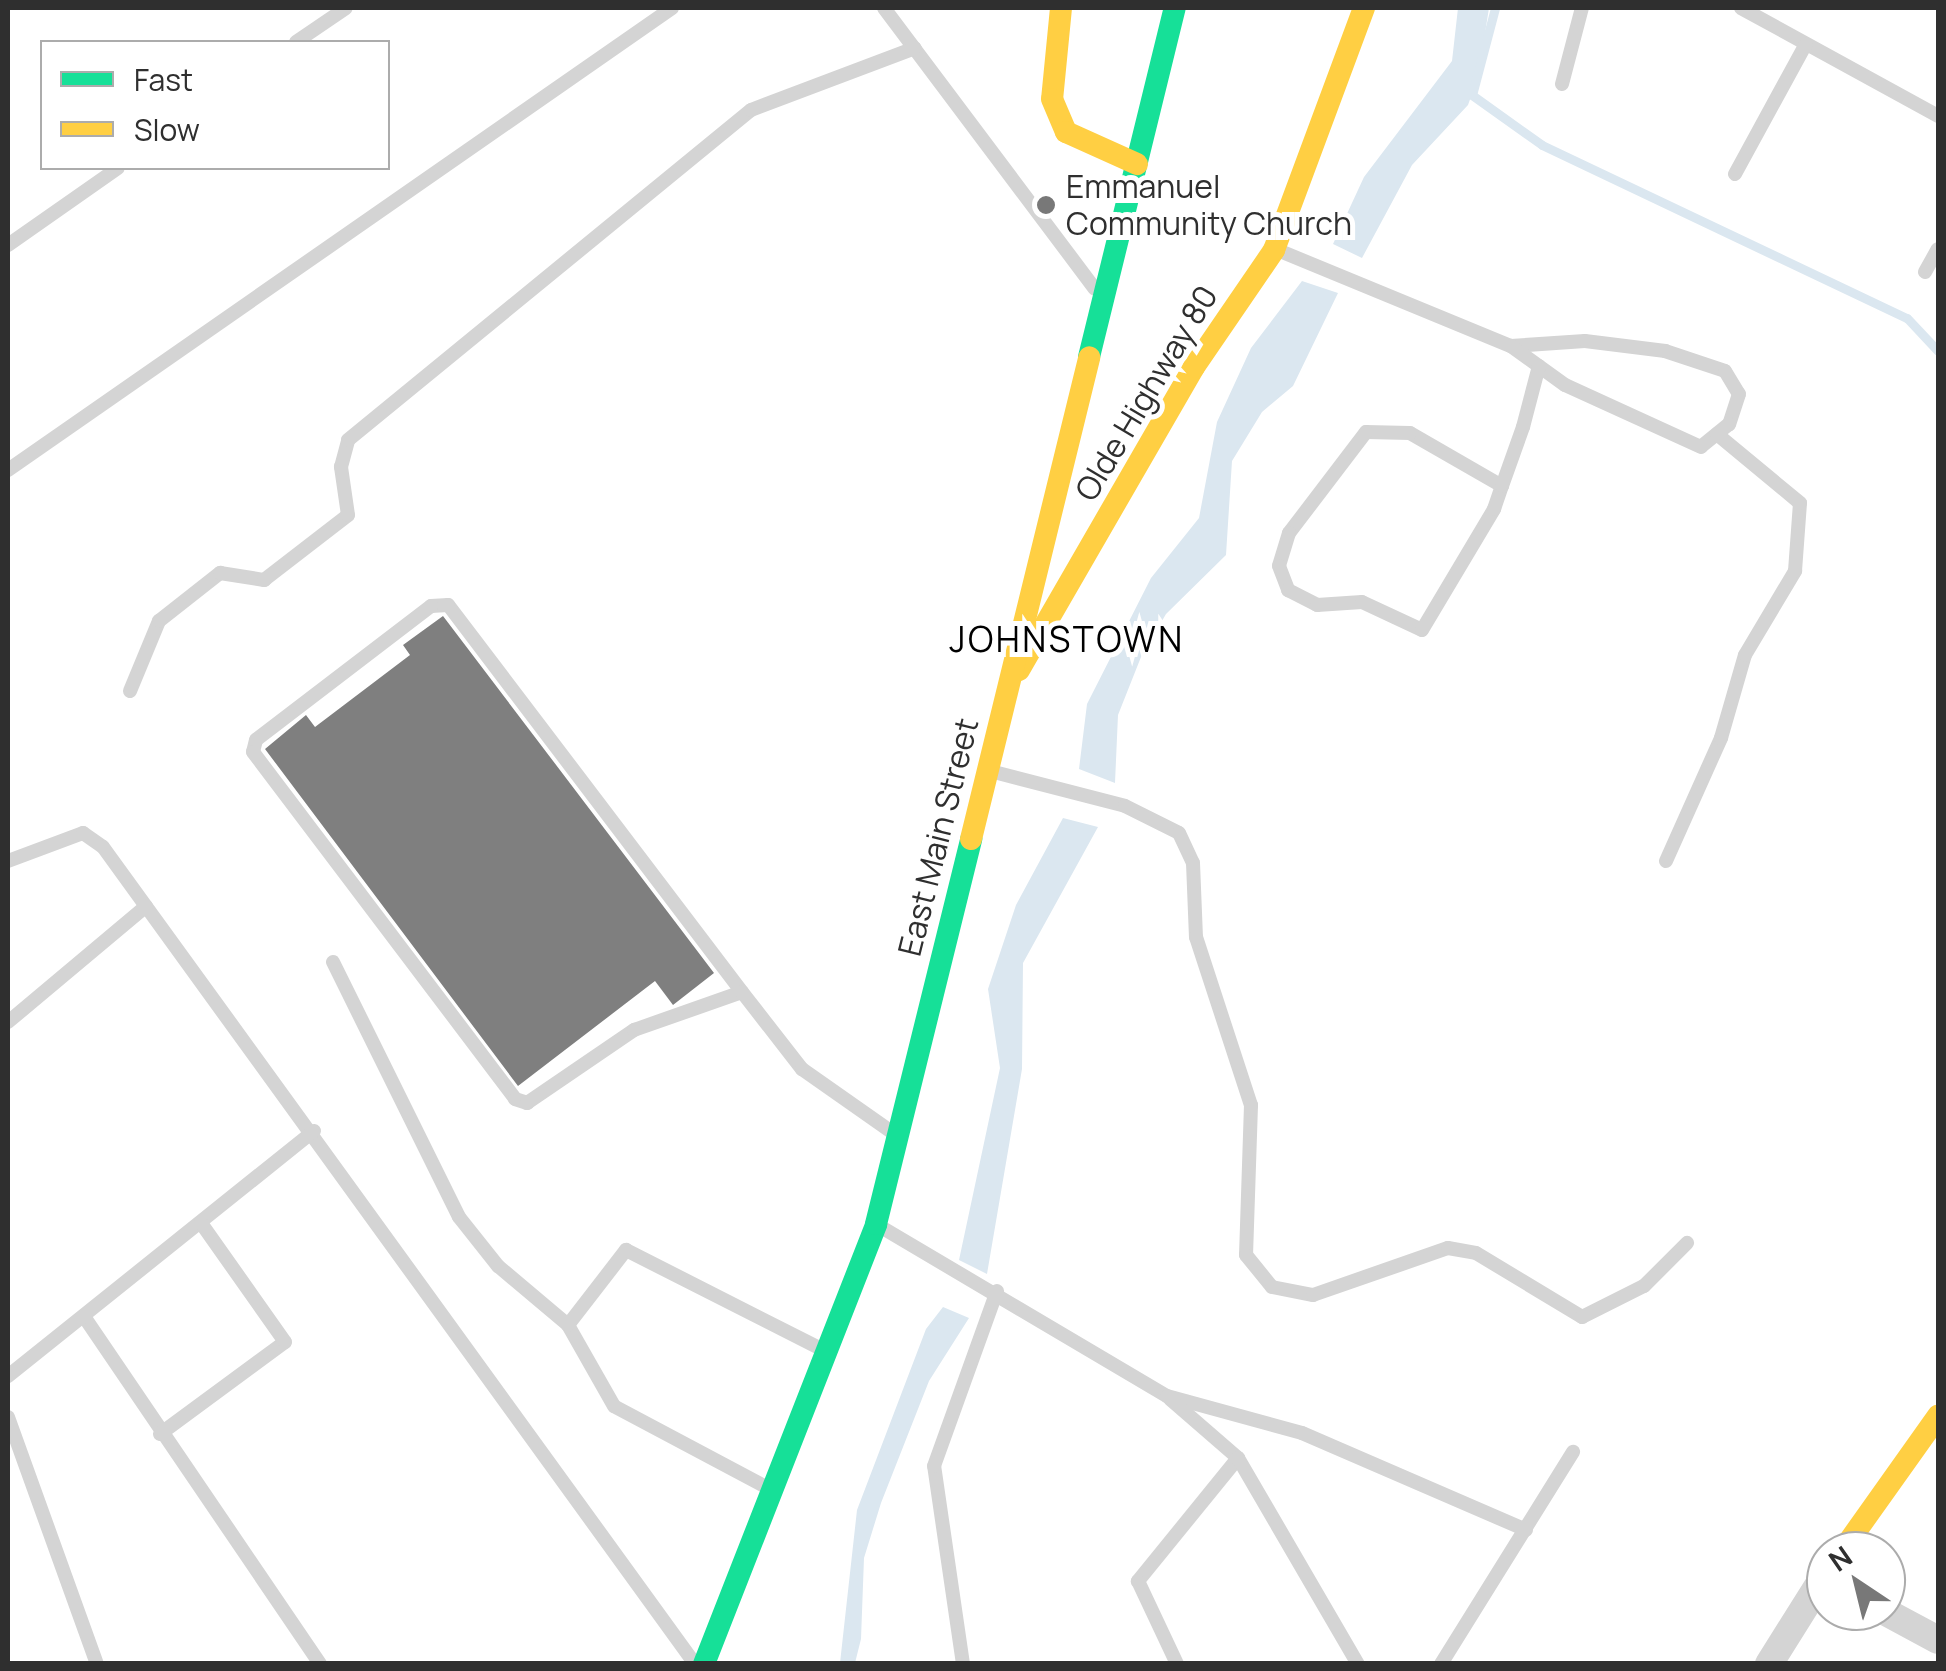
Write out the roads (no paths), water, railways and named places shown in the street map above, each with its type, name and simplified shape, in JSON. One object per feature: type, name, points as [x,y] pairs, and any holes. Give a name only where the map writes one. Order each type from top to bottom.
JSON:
[{"type":"main road","points":[[1061,8],[1052,100],[1066,132],[1138,164]]},
{"type":"main road","name":"East Main Street","points":[[704,1664],[831,1354],[876,1224],[1175,8]]},
{"type":"main road","name":"Olde Highway 80","points":[[1007,691],[1194,367],[1274,250],[1364,8]]},
{"type":"main road","points":[[1856,1531],[1938,1416]]},
{"type":"street","points":[[1770,1664],[1806,1606]]},
{"type":"street","points":[[1906,1623],[1938,1640]]},
{"type":"lane","points":[[299,40],[346,8]]},
{"type":"lane","points":[[8,470],[672,8]]},
{"type":"lane","points":[[884,8],[1105,302]]},
{"type":"lane","points":[[1562,84],[1582,8]]},
{"type":"lane","points":[[1742,8],[1938,116]]},
{"type":"lane","points":[[1735,174],[1806,44]]},
{"type":"lane","points":[[130,690],[159,620],[220,573],[264,580],[348,515],[341,468],[348,440],[602,232],[752,110],[914,48]]},
{"type":"lane","points":[[8,245],[115,170]]},
{"type":"lane","points":[[1925,272],[1938,249]]},
{"type":"lane","points":[[1274,250],[1319,261],[1511,346],[1539,366],[1653,429],[1702,446],[1717,434],[1739,394],[1725,370],[1585,341],[1511,346]]},
{"type":"lane","points":[[1502,486],[1410,433],[1366,432],[1289,533],[1279,566],[1288,590],[1316,605],[1362,602],[1422,630],[1502,486],[1539,366]]},
{"type":"lane","points":[[1666,861],[1721,738],[1745,654],[1795,571],[1800,503],[1717,434]]},
{"type":"lane","points":[[742,992],[634,1030],[527,1103],[515,1099],[253,752],[256,740],[432,606],[448,605],[802,1070],[898,1136]]},
{"type":"lane","points":[[989,771],[1124,806],[1180,833],[1193,864],[1196,937],[1251,1105],[1246,1256],[1272,1288],[1313,1295],[1448,1248],[1476,1253],[1582,1318],[1644,1286],[1687,1243]]},
{"type":"lane","points":[[8,861],[83,833],[146,906],[314,1131],[694,1664]]},
{"type":"lane","points":[[8,1022],[146,906]]},
{"type":"lane","points":[[333,962],[460,1217],[498,1266],[568,1325],[614,1406],[775,1492]]},
{"type":"lane","points":[[8,1376],[314,1131]]},
{"type":"lane","points":[[160,1434],[284,1342],[202,1224]]},
{"type":"lane","points":[[876,1224],[997,1291],[1167,1396],[1238,1458],[1358,1664]]},
{"type":"lane","points":[[568,1325],[626,1250],[831,1354]]},
{"type":"lane","points":[[963,1664],[934,1466],[997,1291]]},
{"type":"lane","points":[[85,1318],[160,1434],[320,1664]]},
{"type":"lane","points":[[1167,1396],[1302,1433],[1526,1530]]},
{"type":"lane","points":[[8,1417],[97,1664]]},
{"type":"lane","points":[[1442,1664],[1573,1452]]},
{"type":"lane","points":[[1177,1664],[1138,1581],[1238,1458]]},
{"type":"waterway","points":[[1495,8],[1472,95],[1542,145],[1907,318],[1938,351]]},
{"type":"place","name":"Emmanuel Community Church","points":[[1046,205]]},
{"type":"district","name":"JOHNSTOWN","points":[[1067,639]]}]
